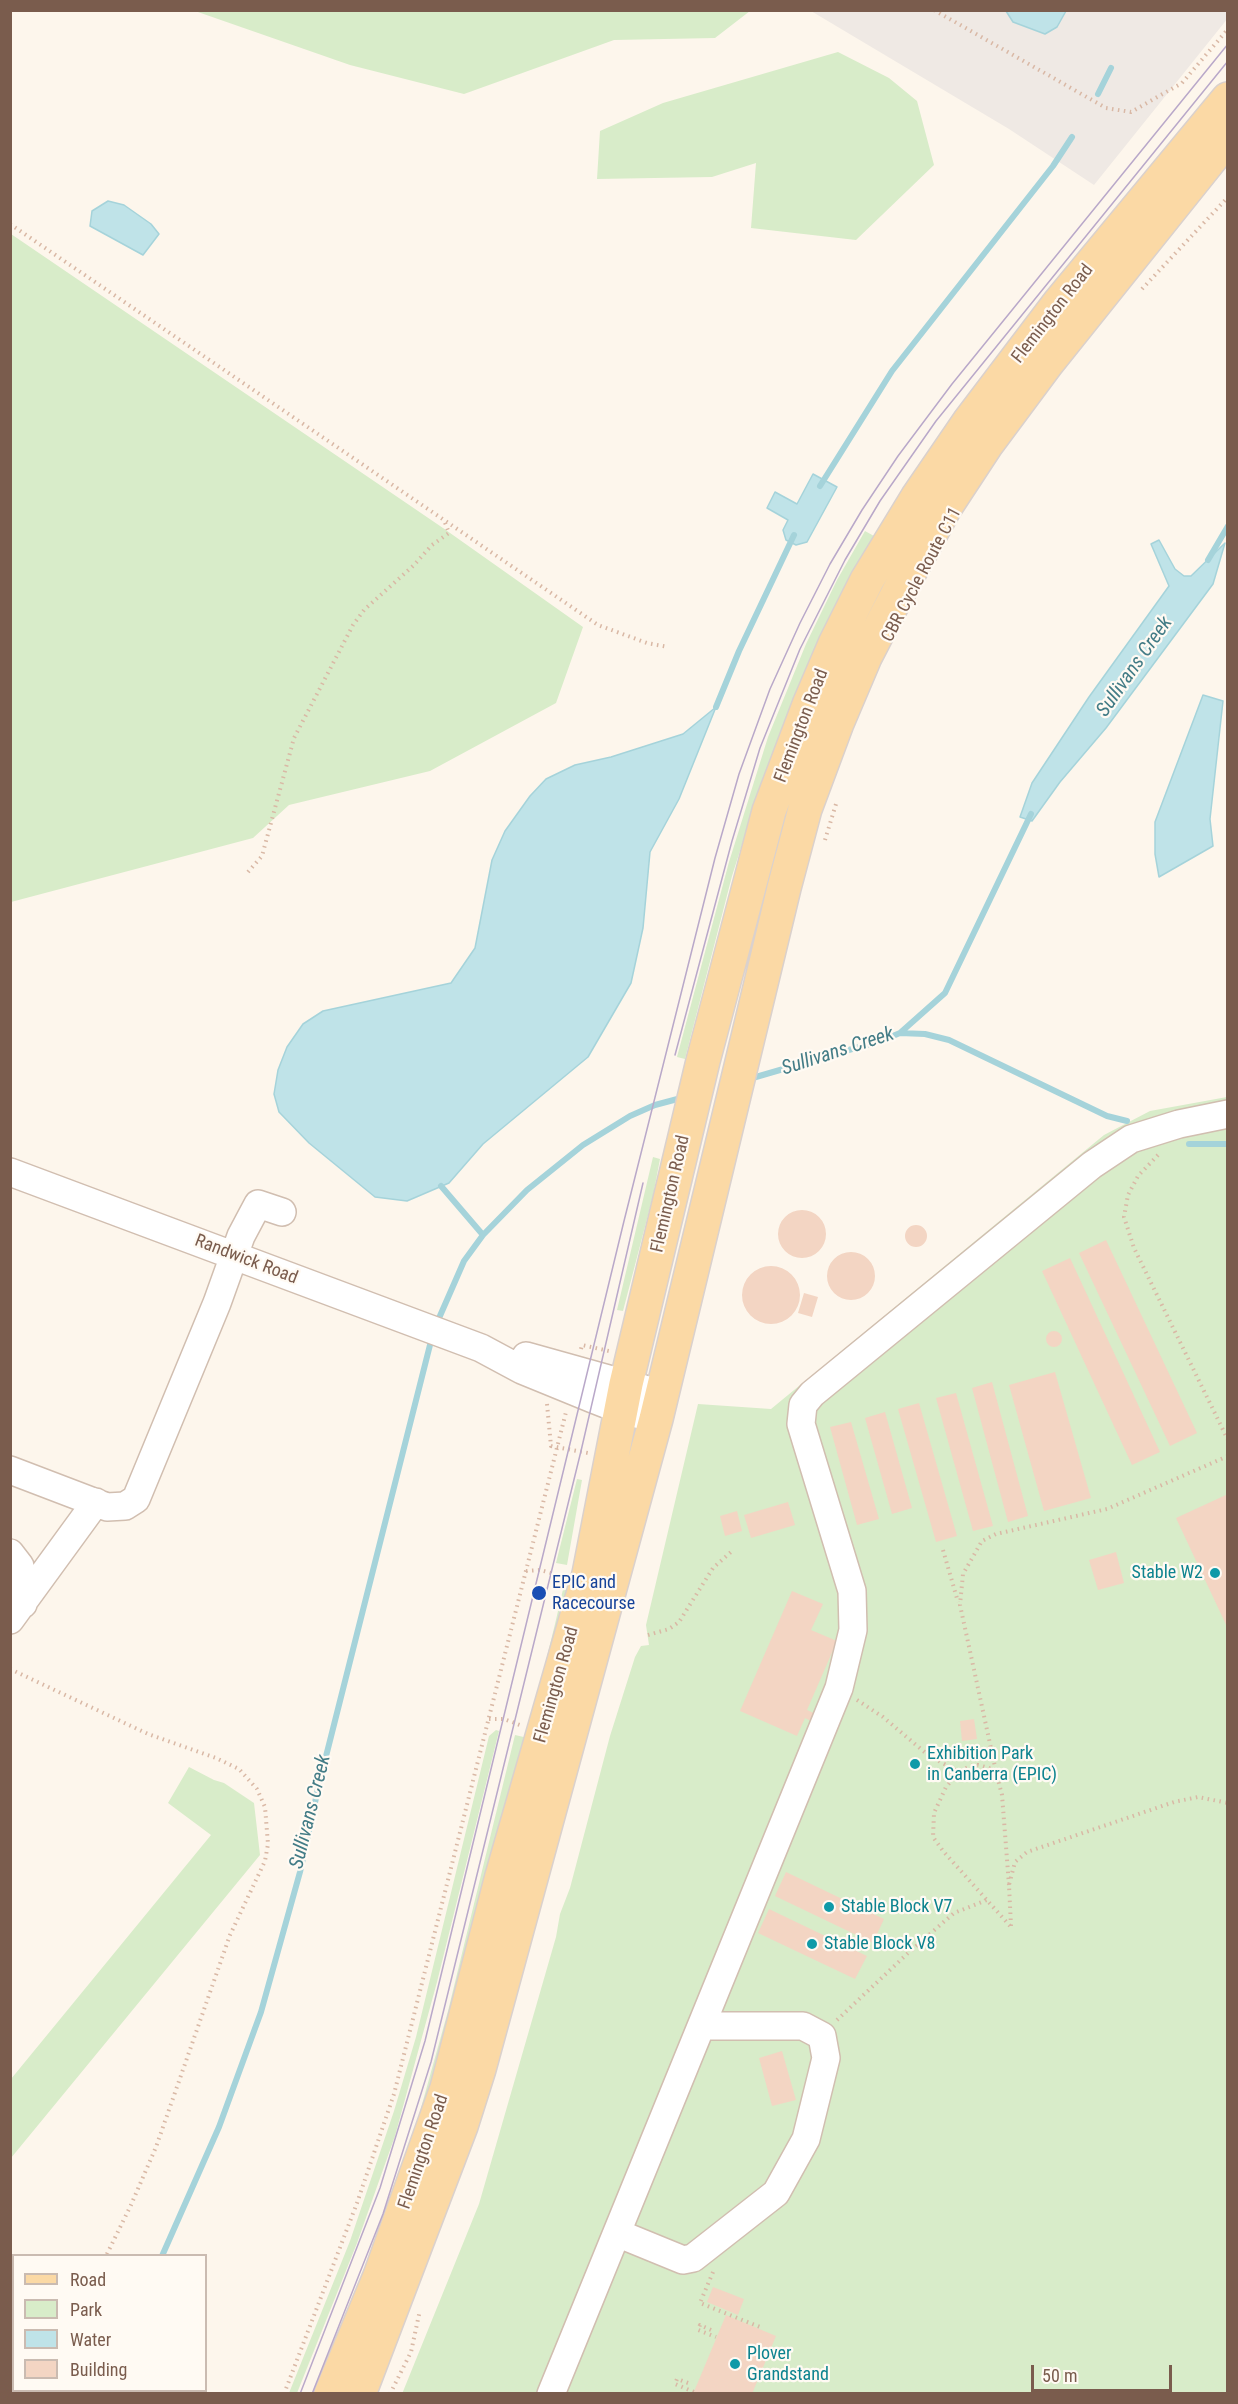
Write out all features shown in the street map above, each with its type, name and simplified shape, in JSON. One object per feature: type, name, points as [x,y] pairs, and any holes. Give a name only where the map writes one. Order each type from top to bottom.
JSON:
[{"type":"main road","name":"Flemington Road","points":[[359,2394],[461,2126],[480,2069],[515,1882],[589,1574],[627,1384],[686,1128],[769,811],[830,654],[867,580],[917,498],[969,422],[1060,302],[1227,99]]},
{"type":"main road","name":"Flemington Road","points":[[331,2394],[380,2277],[447,2088],[515,1882],[659,1406],[805,809],[837,723],[855,679],[897,595],[944,509],[986,445],[1047,363],[1227,137]]},
{"type":"street","points":[[551,2394],[839,1688],[853,1630],[852,1591],[800,1420],[803,1405],[812,1394],[1092,1165],[1131,1139],[1179,1124],[1227,1114]]},
{"type":"street","name":"Randwick Road","points":[[10,1172],[470,1344],[522,1370],[573,1380],[627,1384],[659,1406]]},
{"type":"street","points":[[10,1470],[107,1507],[119,1508],[131,1504],[139,1494],[217,1303],[241,1236],[258,1204],[282,1212]]},
{"type":"street","points":[[17,1612],[96,1502]]},
{"type":"street","points":[[10,1553],[20,1566],[17,1612]]},
{"type":"street","points":[[617,2232],[682,2260],[693,2258],[776,2193],[806,2139],[826,2058],[822,2037],[802,2026],[703,2026]]},
{"type":"path","points":[[934,10],[1106,108],[1131,112],[1182,83],[1227,29]]},
{"type":"path","points":[[1134,298],[1227,197]]},
{"type":"path","points":[[10,224],[598,625],[647,643],[668,646]]},
{"type":"path","points":[[248,872],[262,856],[294,738],[353,625],[364,610],[414,565],[432,545],[449,533],[444,519]]},
{"type":"path","points":[[824,846],[837,801]]},
{"type":"path","points":[[1166,1148],[1151,1160],[1138,1176],[1128,1195],[1124,1217],[1134,1248],[1227,1440]]},
{"type":"path","points":[[284,2394],[357,2203],[394,2094],[582,1345],[627,1384]]},
{"type":"path","points":[[960,1605],[963,1574],[982,1541],[999,1533],[1107,1509],[1227,1456]]},
{"type":"path","points":[[944,1550],[960,1605],[1002,1795],[1011,1927],[933,1837],[934,1813],[946,1787],[959,1772],[970,1766],[978,1765],[989,1768],[997,1776]]},
{"type":"path","points":[[648,1635],[669,1629],[679,1622],[713,1568],[731,1552]]},
{"type":"path","points":[[526,1571],[540,1570],[551,1573],[559,1579],[556,1591]]},
{"type":"path","points":[[10,1669],[148,1734],[216,1758],[238,1769],[257,1789],[265,1807],[268,1844],[265,1860],[230,1935],[156,2147],[132,2205],[107,2254]]},
{"type":"path","points":[[839,1688],[884,1717],[928,1755],[959,1772]]},
{"type":"path","points":[[489,1719],[504,1719],[524,1727],[526,1716]]},
{"type":"path","points":[[1009,1885],[1015,1862],[1027,1852],[1174,1802],[1198,1797],[1227,1803]]},
{"type":"path","points":[[822,2037],[848,2007],[954,1913],[987,1900]]},
{"type":"path","points":[[714,2271],[700,2303],[760,2327],[760,2329]]},
{"type":"path","points":[[711,2330],[700,2325],[698,2330],[716,2337]]},
{"type":"path","points":[[688,2383],[677,2379],[675,2384],[694,2391]]},
{"type":"shaded area","points":[[1227,10],[1228,18],[1094,185],[1009,129],[811,11]]},
{"type":"green space","points":[[750,10],[715,38],[614,40],[464,94],[350,65],[195,11]]},
{"type":"green space","points":[[838,52],[889,78],[917,101],[934,165],[856,240],[751,228],[756,163],[712,177],[597,179],[600,131],[663,103]]},
{"type":"green space","points":[[11,234],[443,528],[583,627],[556,703],[430,771],[289,805],[253,838],[11,902]]},
{"type":"green space","points":[[865,531],[874,536],[809,664],[763,779],[732,876],[685,1059],[677,1057],[729,862],[768,737],[806,644],[837,580]]},
{"type":"green space","name":"Exhibition Park in Canberra (EPIC)","points":[[1227,1097],[1227,2393],[402,2394],[479,2204],[556,1937],[560,1914],[570,1888],[610,1736],[635,1657],[641,1646],[649,1645],[646,1625],[698,1404],[771,1409],[1104,1135],[1150,1111]]},
{"type":"green space","points":[[653,1157],[660,1159],[653,1196],[623,1311],[617,1310]]},
{"type":"green space","points":[[577,1479],[582,1480],[567,1565],[556,1563]]},
{"type":"green space","points":[[567,1572],[566,1595],[530,1725],[555,1624]]},
{"type":"green space","points":[[496,1730],[499,1731],[437,1982],[395,2136],[357,2243],[297,2393],[289,2393],[350,2241],[394,2111],[416,2037],[489,1736]]},
{"type":"green space","points":[[515,1735],[528,1738],[439,2073],[322,2393],[315,2394],[372,2252],[419,2115],[448,2011]]},
{"type":"green space","points":[[189,1767],[224,1783],[254,1803],[260,1855],[11,2158],[11,2079],[211,1835],[168,1803]]},
{"type":"water","points":[[1006,11],[1066,11],[1057,27],[1045,34],[1013,22]]},
{"type":"water","points":[[108,201],[124,205],[151,224],[159,234],[143,255],[90,226],[92,211]]},
{"type":"water","points":[[813,474],[837,487],[807,542],[796,545],[786,540],[783,530],[788,520],[767,508],[775,492],[797,504]]},
{"type":"water","points":[[1159,540],[1175,569],[1184,576],[1191,576],[1225,543],[1213,584],[1106,728],[1060,782],[1032,821],[1020,817],[1032,783],[1089,697],[1169,586],[1151,544]]},
{"type":"water","points":[[1203,695],[1223,701],[1210,819],[1213,846],[1159,877],[1155,854],[1155,822]]},
{"type":"water","points":[[716,707],[679,799],[650,852],[643,928],[631,983],[588,1057],[483,1144],[449,1183],[407,1201],[375,1197],[309,1143],[279,1112],[274,1094],[278,1070],[287,1047],[303,1024],[323,1011],[451,983],[475,948],[492,860],[505,831],[530,796],[546,779],[575,765],[611,757],[683,734]]},
{"type":"building","points":[[802,1210],[819,1217],[826,1234],[819,1251],[802,1258],[785,1251],[778,1234],[785,1217]]},
{"type":"building","points":[[916,1225],[924,1228],[927,1236],[924,1244],[916,1247],[908,1244],[905,1236],[908,1228]]},
{"type":"building","points":[[1106,1240],[1197,1433],[1170,1446],[1079,1253]]},
{"type":"building","points":[[846,1252],[856,1252],[868,1259],[875,1271],[875,1281],[868,1293],[856,1300],[846,1300],[831,1289],[827,1281],[827,1271],[838,1256]]},
{"type":"building","points":[[1070,1258],[1160,1452],[1132,1465],[1042,1271]]},
{"type":"building","points":[[765,1266],[777,1266],[792,1274],[800,1289],[800,1301],[792,1316],[777,1324],[765,1324],[750,1316],[742,1301],[742,1289],[750,1274]]},
{"type":"building","points":[[804,1293],[818,1297],[812,1317],[798,1313]]},
{"type":"building","points":[[1054,1331],[1060,1333],[1062,1339],[1060,1345],[1054,1347],[1048,1345],[1046,1339],[1048,1333]]},
{"type":"building","points":[[1055,1372],[1091,1498],[1044,1511],[1009,1385]]},
{"type":"building","points":[[992,1382],[1028,1516],[1008,1522],[972,1388]]},
{"type":"building","points":[[956,1393],[993,1526],[973,1531],[936,1398]]},
{"type":"building","points":[[919,1403],[957,1536],[936,1542],[898,1409]]},
{"type":"building","points":[[885,1412],[912,1508],[892,1514],[865,1418]]},
{"type":"building","points":[[851,1422],[879,1519],[857,1525],[830,1427]]},
{"type":"building","name":"Stable W2","points":[[1228,1494],[1228,1629],[1176,1518]]},
{"type":"building","points":[[788,1502],[795,1525],[751,1538],[744,1515]]},
{"type":"building","points":[[737,1511],[742,1531],[725,1536],[720,1516]]},
{"type":"building","points":[[1116,1552],[1124,1583],[1098,1590],[1089,1560]]},
{"type":"building","points":[[792,1591],[823,1604],[811,1630],[837,1641],[807,1710],[816,1714],[813,1722],[805,1718],[797,1736],[740,1711]]},
{"type":"building","points":[[974,1719],[977,1739],[962,1741],[960,1721]]},
{"type":"building","name":"Stable Block V7","points":[[786,1872],[884,1919],[873,1943],[775,1896]]},
{"type":"building","name":"Stable Block V8","points":[[769,1909],[867,1956],[855,1979],[758,1933]]},
{"type":"building","points":[[782,2051],[796,2100],[772,2106],[759,2058]]},
{"type":"building","points":[[713,2287],[744,2299],[738,2315],[707,2302]]},
{"type":"building","name":"Plover Grandstand","points":[[726,2315],[776,2336],[752,2394],[693,2394]]},
{"type":"waterway","points":[[1098,94],[1111,68]]},
{"type":"waterway","points":[[820,486],[892,371],[1053,166],[1072,137]]},
{"type":"waterway","name":"Sullivans Creek","points":[[1208,560],[1228,526]]},
{"type":"waterway","points":[[716,707],[739,651],[794,535]]},
{"type":"waterway","name":"Sullivans Creek","points":[[749,1079],[900,1033],[945,993],[1031,814]]},
{"type":"waterway","points":[[900,1033],[925,1034],[949,1040],[1107,1116],[1127,1121]]},
{"type":"waterway","name":"Sullivans Creek","points":[[436,1325],[464,1261],[483,1235],[527,1190],[583,1145],[630,1116],[655,1105],[685,1097]]},
{"type":"waterway","points":[[1189,1144],[1228,1144]]},
{"type":"waterway","points":[[441,1186],[483,1235]]},
{"type":"waterway","name":"Sullivans Creek","points":[[163,2254],[219,2127],[261,2012],[300,1872],[319,1784],[432,1337]]},
{"type":"tram line","points":[[300,2394],[380,2188],[425,2041],[624,1221],[715,858],[739,774],[770,689],[830,564],[898,456],[952,384],[1228,44]]},
{"type":"tram line","points":[[675,1055],[732,841],[760,748],[800,649],[845,560],[880,501],[936,421],[1228,61]]},
{"type":"tram line","points":[[312,2394],[383,2214],[431,2062],[581,1451],[643,1183]]},
{"type":"place","name":"Stable W2","points":[[1215,1573]]},
{"type":"place","name":"EPIC and Racecourse","points":[[539,1593]]},
{"type":"place","name":"Exhibition Park in Canberra (EPIC)","points":[[915,1764]]},
{"type":"place","name":"Stable Block V7","points":[[829,1907]]},
{"type":"place","name":"Stable Block V8","points":[[812,1944]]},
{"type":"place","name":"Plover Grandstand","points":[[735,2364]]}]
